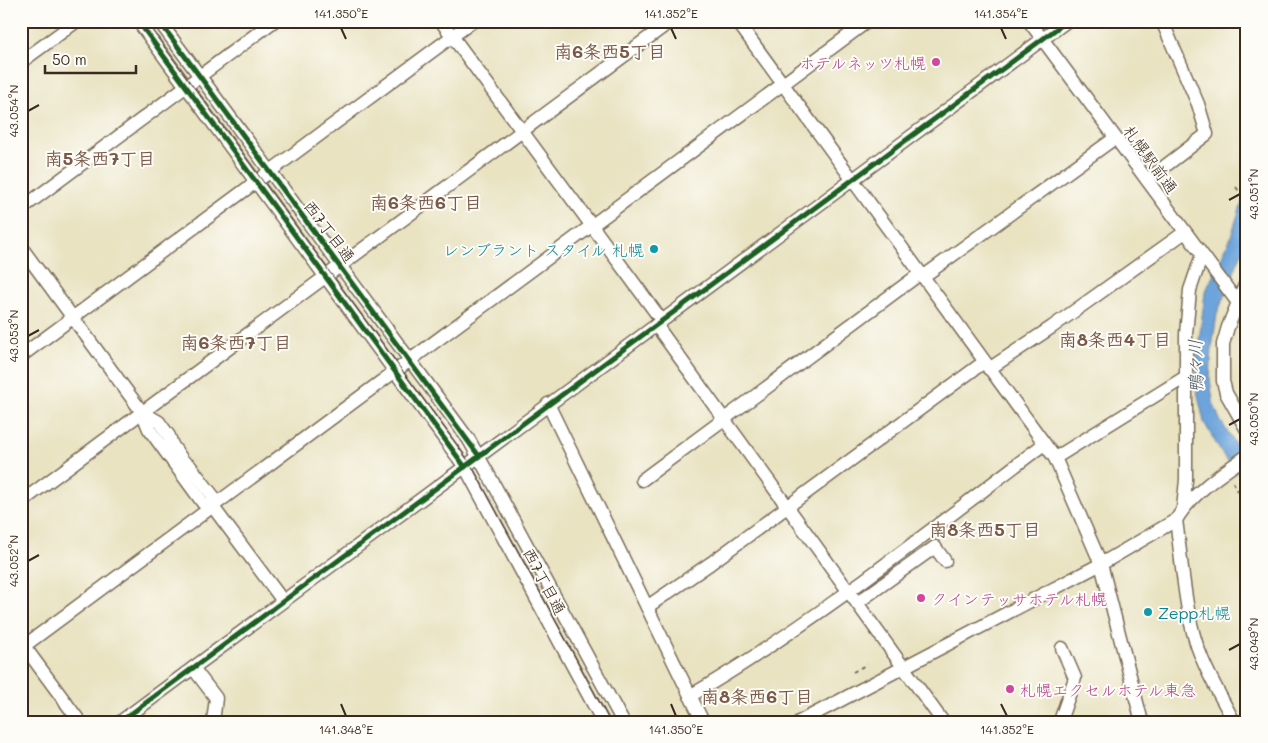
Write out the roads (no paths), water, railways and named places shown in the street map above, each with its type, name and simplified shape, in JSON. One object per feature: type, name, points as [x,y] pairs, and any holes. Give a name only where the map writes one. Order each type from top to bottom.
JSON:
[{"type":"street","points":[[21,62],[77,21]]},
{"type":"street","name":"西7丁目通","points":[[138,21],[465,467],[603,722]]},
{"type":"street","name":"西7丁目通","points":[[159,21],[479,456],[623,722]]},
{"type":"street","points":[[21,209],[274,21]]},
{"type":"street","points":[[441,21],[592,226],[724,420],[787,506],[821,561],[857,602],[878,642],[904,667],[943,722]]},
{"type":"street","points":[[21,356],[473,21]]},
{"type":"street","points":[[21,502],[671,21]]},
{"type":"street","points":[[737,21],[1055,458],[1101,564],[1142,722]]},
{"type":"street","points":[[80,722],[23,644],[213,507],[868,21]]},
{"type":"street","name":"札幌駅前通","points":[[1029,21],[1247,315]]},
{"type":"street","points":[[120,722],[1067,21]]},
{"type":"street","points":[[1147,180],[1207,134],[1198,104],[1162,21]]},
{"type":"street","points":[[642,480],[1115,138]]},
{"type":"street","points":[[647,607],[713,566],[787,506],[987,365],[1052,327],[1185,232]]},
{"type":"street","points":[[21,247],[142,412],[149,429],[203,502],[213,507],[283,601]]},
{"type":"street","points":[[1183,508],[1186,480],[1186,334],[1190,290],[1202,255]]},
{"type":"street","points":[[1247,280],[1223,344],[1223,381],[1226,393],[1247,430]]},
{"type":"street","points":[[1055,458],[1186,376]]},
{"type":"street","points":[[548,404],[704,722]]},
{"type":"street","points":[[690,696],[736,669],[848,591],[1044,444]]},
{"type":"street","points":[[799,722],[872,672],[904,667],[1101,564],[1176,520],[1183,508],[1210,483],[1232,473],[1245,457]]},
{"type":"street","points":[[1176,520],[1194,632],[1201,656],[1234,722]]},
{"type":"street","points":[[857,602],[935,547],[945,561]]},
{"type":"street","points":[[1062,648],[1075,678],[1062,718],[1063,722]]},
{"type":"street","points":[[193,668],[216,698],[213,722]]},
{"type":"water","points":[[1247,187],[1247,240],[1217,314],[1210,378],[1213,402],[1220,420],[1247,462],[1247,488],[1242,477],[1222,454],[1204,422],[1197,391],[1197,357],[1205,293],[1230,239]]},
{"type":"tram line","points":[[145,21],[470,463],[610,722]]},
{"type":"place","name":"ホテルネッツ札幌","points":[[936,62]]},
{"type":"place","name":"レンブラント スタイル 札幌","points":[[654,249]]},
{"type":"place","name":"クインテッサホテル札幌","points":[[921,598]]},
{"type":"place","name":"Zepp札幌","points":[[1148,612]]},
{"type":"place","name":"札幌エクセルホテル東急","points":[[1010,689]]},
{"type":"district","name":"南6条西5丁目","points":[[610,51]]},
{"type":"district","name":"南5条西7丁目","points":[[100,158]]},
{"type":"district","name":"南6条西6丁目","points":[[426,202]]},
{"type":"district","name":"南8条西4丁目","points":[[1115,339]]},
{"type":"district","name":"南6条西7丁目","points":[[236,342]]},
{"type":"district","name":"南8条西5丁目","points":[[985,529]]},
{"type":"district","name":"南8条西6丁目","points":[[757,696]]},
{"type":"water label","name":"鴨々川","points":[[1195,366]]}]
